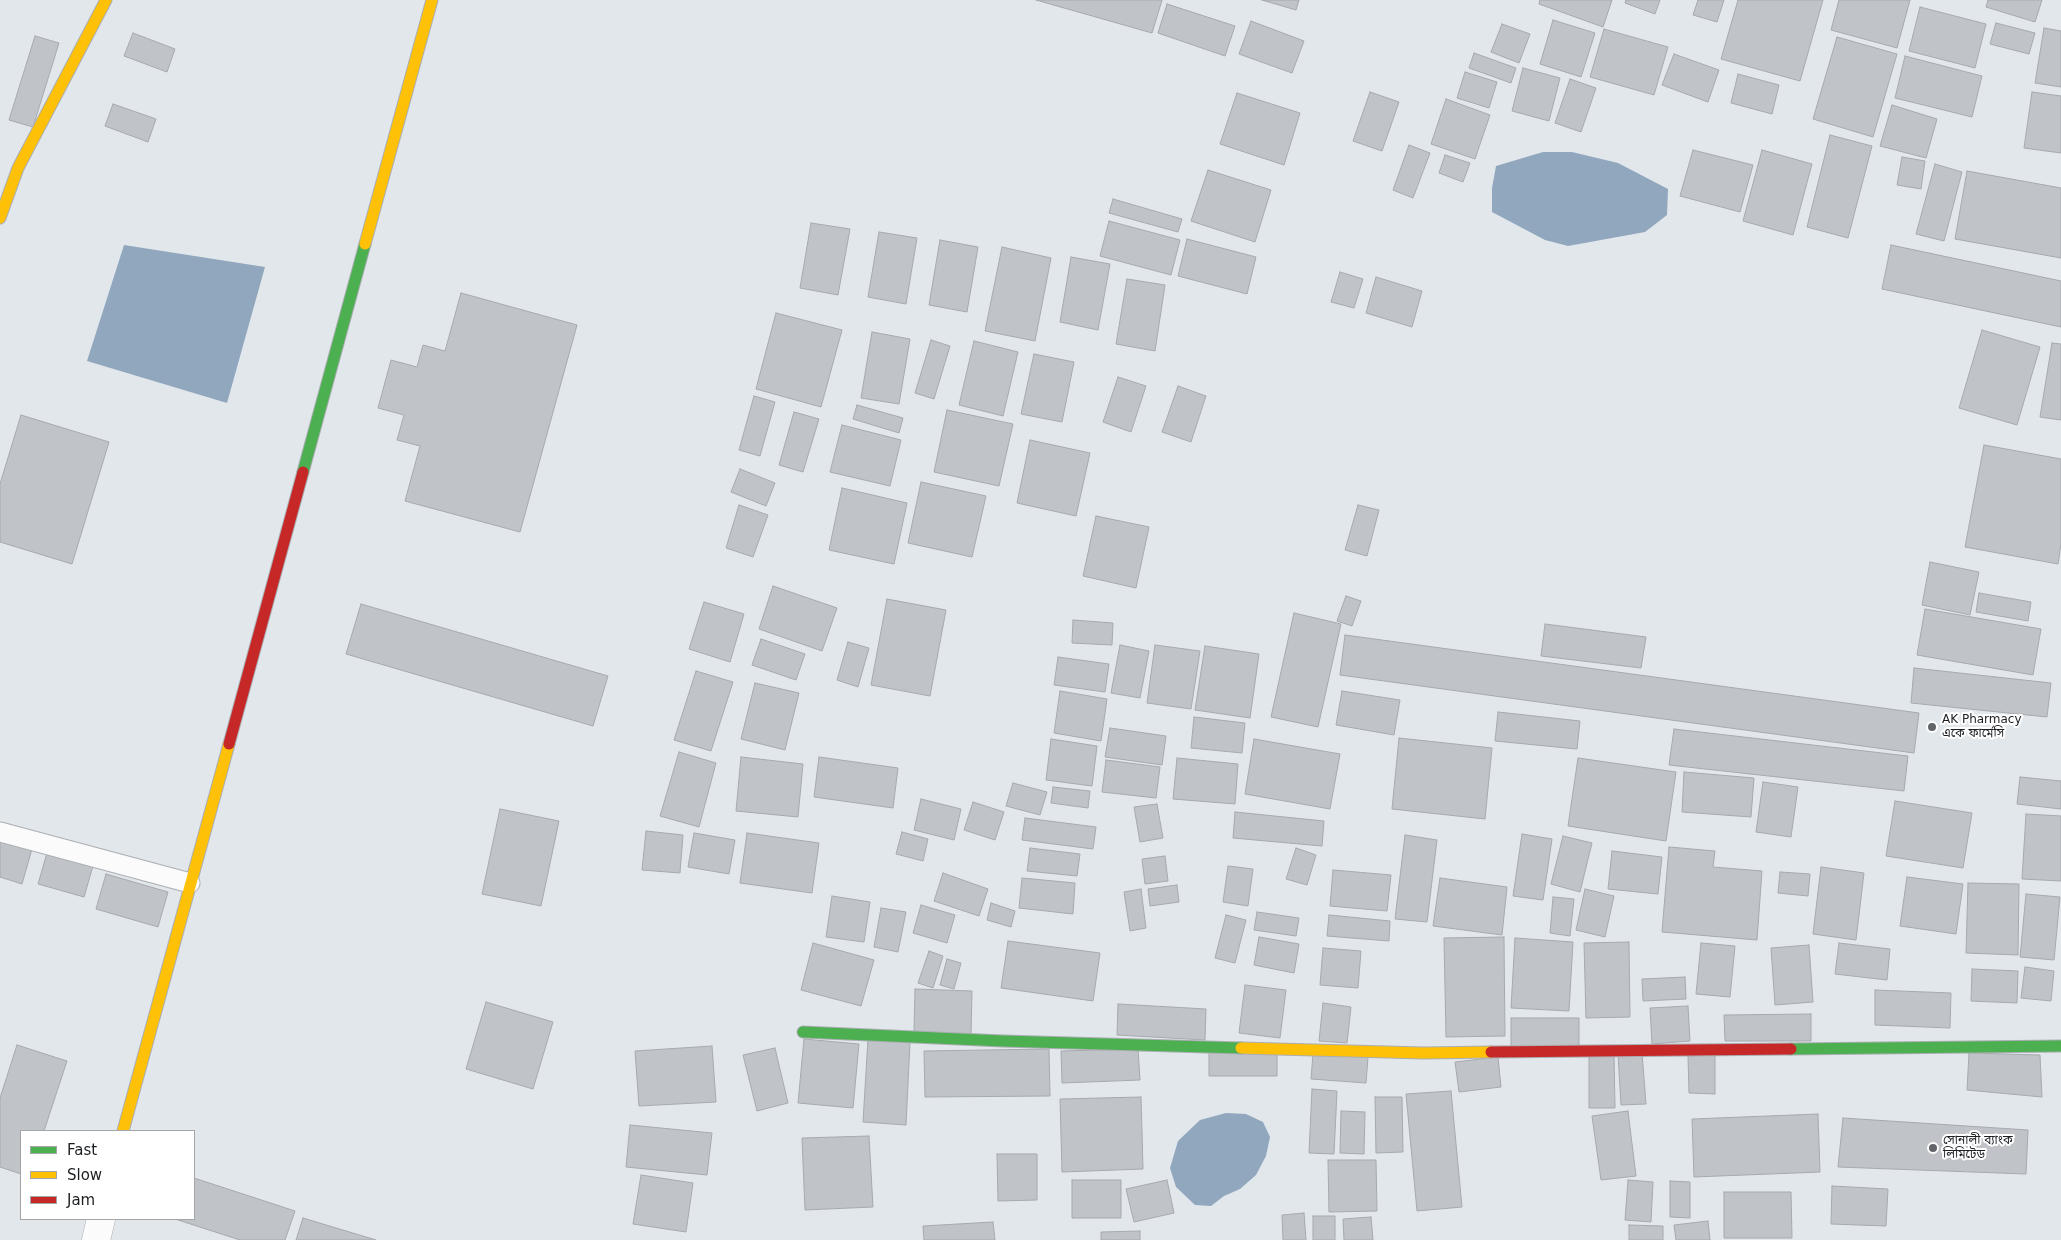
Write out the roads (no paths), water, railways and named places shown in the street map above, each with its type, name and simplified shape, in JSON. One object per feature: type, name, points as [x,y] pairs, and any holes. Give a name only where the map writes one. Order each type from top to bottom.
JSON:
[{"type":"street","points":[[0,218],[18,168],[106,0]]},
{"type":"street","points":[[123,1130],[432,0]]},
{"type":"street","points":[[803,1032],[1003,1041],[1423,1053],[2061,1046]]},
{"type":"street","points":[[96,1240],[101,1220]]},
{"type":"lane","points":[[0,832],[190,883]]},
{"type":"water","points":[[1543,152],[1572,152],[1618,163],[1668,189],[1667,215],[1645,232],[1568,246],[1545,240],[1492,212],[1492,188],[1496,166]]},
{"type":"water","points":[[124,245],[265,267],[227,403],[87,361]]},
{"type":"water","points":[[1226,1113],[1246,1114],[1263,1122],[1270,1137],[1266,1156],[1256,1175],[1240,1189],[1224,1196],[1211,1206],[1195,1205],[1176,1187],[1170,1168],[1178,1141],[1200,1120]]},
{"type":"place","name":"AK Pharmacy একে ফার্মেসি","points":[[1932,727]]},
{"type":"place","name":"সোনালী ব্যাংক লিমিটেড","points":[[1933,1148]]}]
